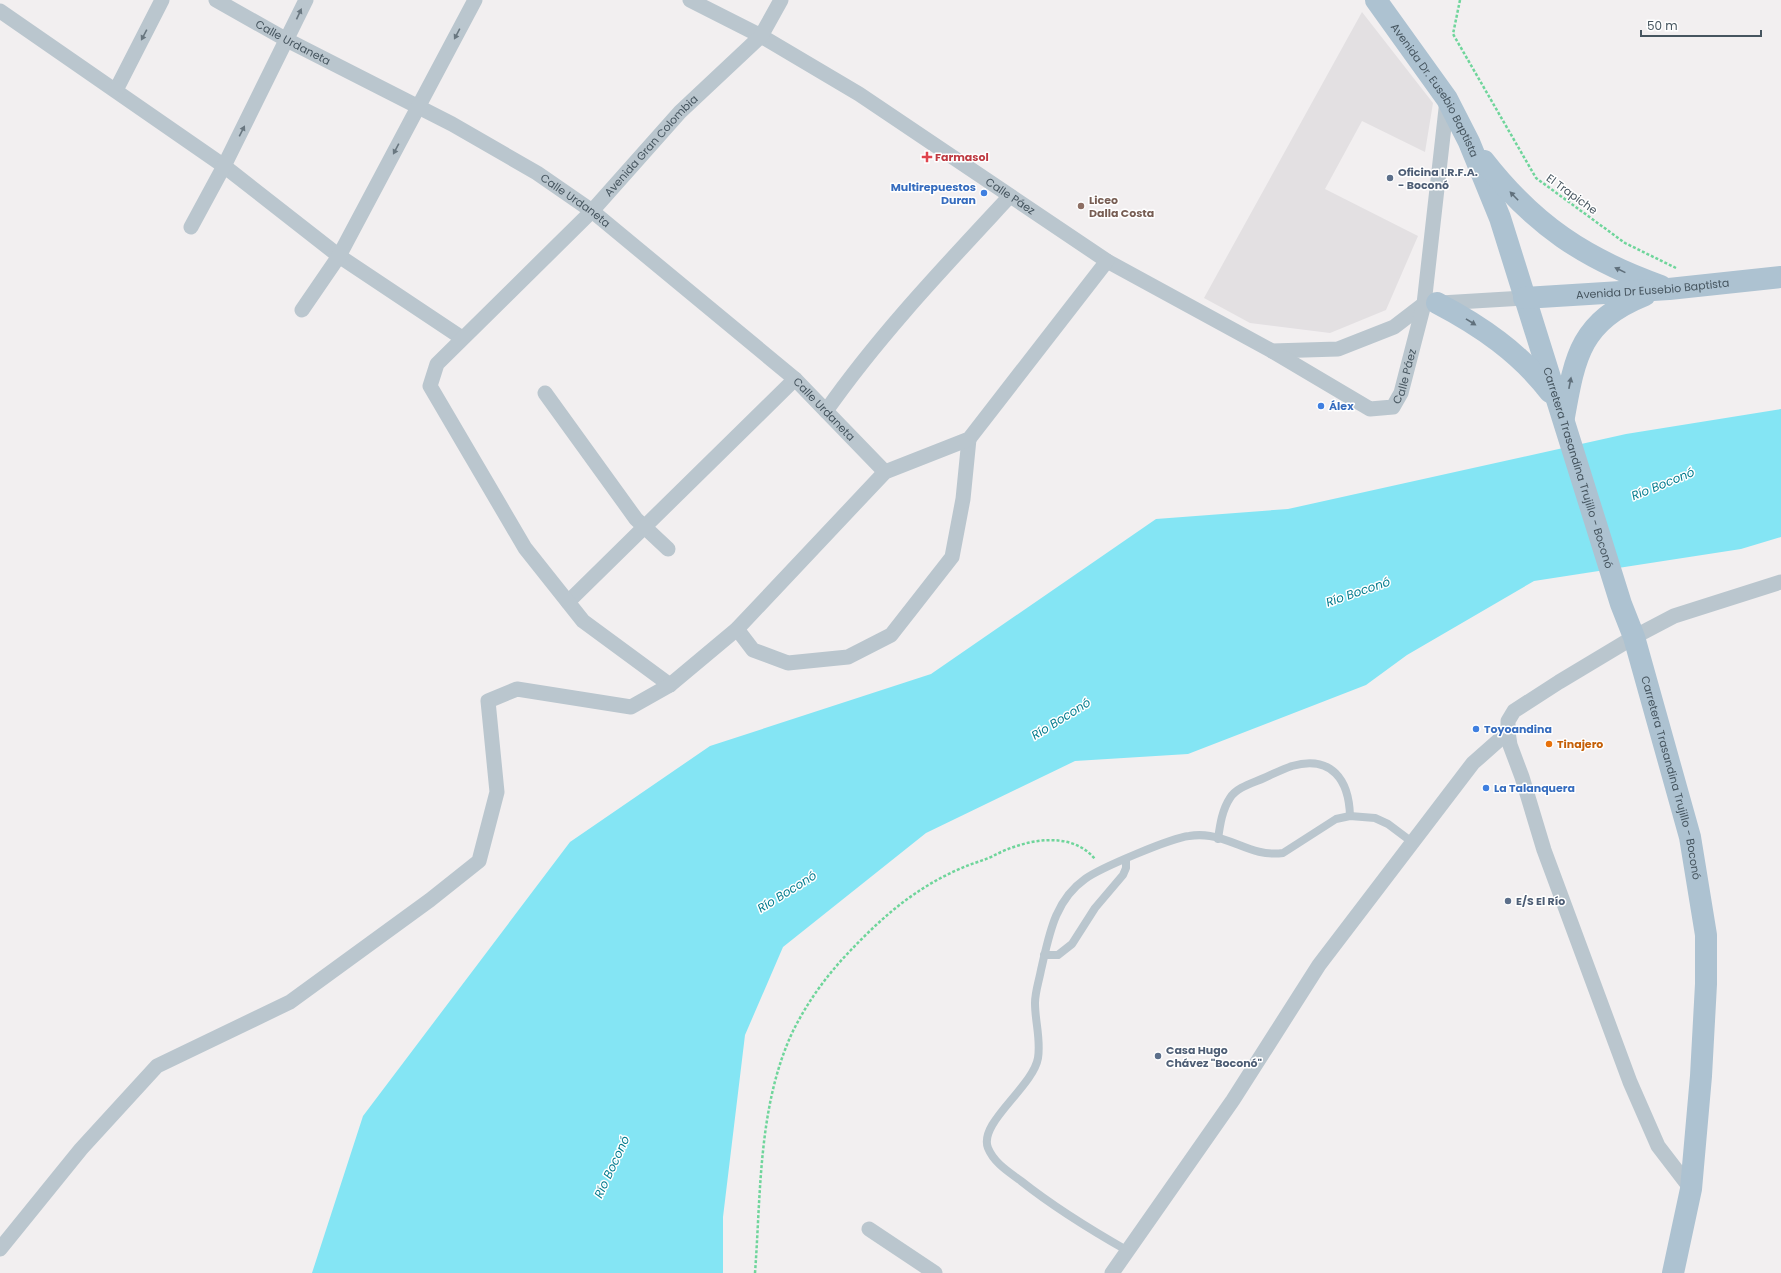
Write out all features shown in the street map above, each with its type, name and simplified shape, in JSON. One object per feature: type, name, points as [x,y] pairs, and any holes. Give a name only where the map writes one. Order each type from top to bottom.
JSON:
[{"type":"main road","name":"Avenida Dr. Eusebio Baptista","points":[[1376,0],[1447,99],[1469,142],[1500,218],[1524,298]]},
{"type":"main road","points":[[1469,142],[1501,182],[1530,212],[1553,231],[1593,257],[1624,273],[1669,289]]},
{"type":"main road","name":"Avenida Dr Eusebio Baptista","points":[[1524,298],[1669,289],[1781,277]]},
{"type":"main road","points":[[1566,428],[1574,367],[1581,347],[1609,314],[1626,303],[1646,295],[1669,289]]},
{"type":"main road","name":"Carretera Trasandina Trujillo - Boconó","points":[[1524,298],[1621,604],[1634,636],[1690,837],[1706,935],[1706,984],[1701,1076],[1691,1189],[1673,1273]]},
{"type":"main road","points":[[1431,303],[1460,315],[1502,343],[1539,377],[1557,400]]},
{"type":"street","points":[[116,90],[162,0]]},
{"type":"street","name":"Calle Urdaneta","points":[[216,0],[287,40],[452,124],[537,173],[592,211],[794,379],[885,472]]},
{"type":"street","points":[[192,227],[224,166],[306,0]]},
{"type":"street","points":[[302,310],[340,256],[475,0]]},
{"type":"street","name":"Calle Páez","points":[[690,0],[761,36],[859,94],[1107,261],[1272,351],[1370,409],[1393,407],[1401,393],[1431,303],[1447,99]]},
{"type":"street","name":"Avenida Gran Colombia","points":[[670,685],[583,621],[525,548],[430,386],[437,364],[592,211],[680,112],[761,36],[782,0]]},
{"type":"street","points":[[0,11],[224,166],[340,256],[462,338]]},
{"type":"street","points":[[826,411],[851,376],[892,325],[1010,196]]},
{"type":"street","points":[[0,1248],[81,1149],[157,1066],[290,1002],[430,900],[479,861],[497,792],[488,701],[517,689],[631,708],[670,685],[737,629],[885,472],[969,439],[1107,261]]},
{"type":"street","points":[[1272,351],[1338,349],[1394,327],[1431,303],[1524,298]]},
{"type":"street","points":[[568,602],[794,379]]},
{"type":"street","points":[[545,393],[644,527],[668,549]]},
{"type":"street","points":[[737,629],[753,650],[788,663],[848,657],[891,635],[952,557],[963,499],[969,439]]},
{"type":"street","points":[[1691,1189],[1658,1146],[1630,1082],[1544,850],[1508,732],[1508,721],[1514,711],[1634,636],[1674,616],[1781,582]]},
{"type":"street","points":[[1112,1273],[1264,1054],[1318,965],[1473,763],[1508,732]]},
{"type":"street","points":[[869,1229],[935,1273]]},
{"type":"lane","points":[[1218,839],[1225,808],[1231,797],[1240,789],[1292,766],[1316,764],[1333,771],[1340,777],[1347,789],[1350,816]]},
{"type":"lane","points":[[1128,1251],[1082,1225],[1039,1195],[999,1164],[987,1145],[987,1135],[995,1119],[1023,1087],[1032,1074],[1038,1059],[1040,1035],[1035,1001],[1051,927],[1070,894],[1085,879],[1102,870],[1170,841],[1189,836],[1210,836],[1256,852],[1274,854],[1283,852],[1336,819],[1350,816],[1375,818],[1388,824],[1412,842]]},
{"type":"lane","points":[[1044,955],[1058,955],[1072,944],[1095,908],[1123,876],[1126,868],[1126,860]]},
{"type":"path","name":"El Trapiche","points":[[1460,0],[1453,34],[1536,178],[1625,243],[1681,271]]},
{"type":"path","points":[[756,1273],[766,1130],[777,1078],[793,1031],[818,988],[838,964],[882,919],[916,892],[969,865],[1022,844],[1028,842],[1051,841],[1072,844],[1091,854],[1102,870]]},
{"type":"shaded area","points":[[1362,12],[1433,103],[1425,152],[1362,121],[1325,189],[1418,236],[1386,310],[1330,333],[1250,323],[1204,298]]},
{"type":"water","name":"Río Boconó","points":[[1781,409],[1781,537],[1741,549],[1534,581],[1407,655],[1366,685],[1188,754],[1075,761],[926,833],[783,947],[745,1035],[723,1217],[723,1273],[312,1273],[363,1116],[570,842],[710,746],[931,674],[1156,519],[1288,509],[1626,434]]},
{"type":"place","name":"Farmasol","points":[[927,157]]},
{"type":"place","name":"Oficina I.R.F.A. - Boconó","points":[[1390,178]]},
{"type":"place","name":"Multirepuestos Duran","points":[[984,193]]},
{"type":"place","name":"Liceo Dalla Costa","points":[[1081,206]]},
{"type":"place","name":"Álex","points":[[1321,406]]},
{"type":"place","name":"Toyoandina","points":[[1476,729]]},
{"type":"place","name":"Tinajero","points":[[1549,744]]},
{"type":"place","name":"La Talanquera","points":[[1486,788]]},
{"type":"place","name":"E/S El Río","points":[[1508,901]]},
{"type":"place","name":"Casa Hugo Chávez \"Boconó\"","points":[[1158,1056]]}]
